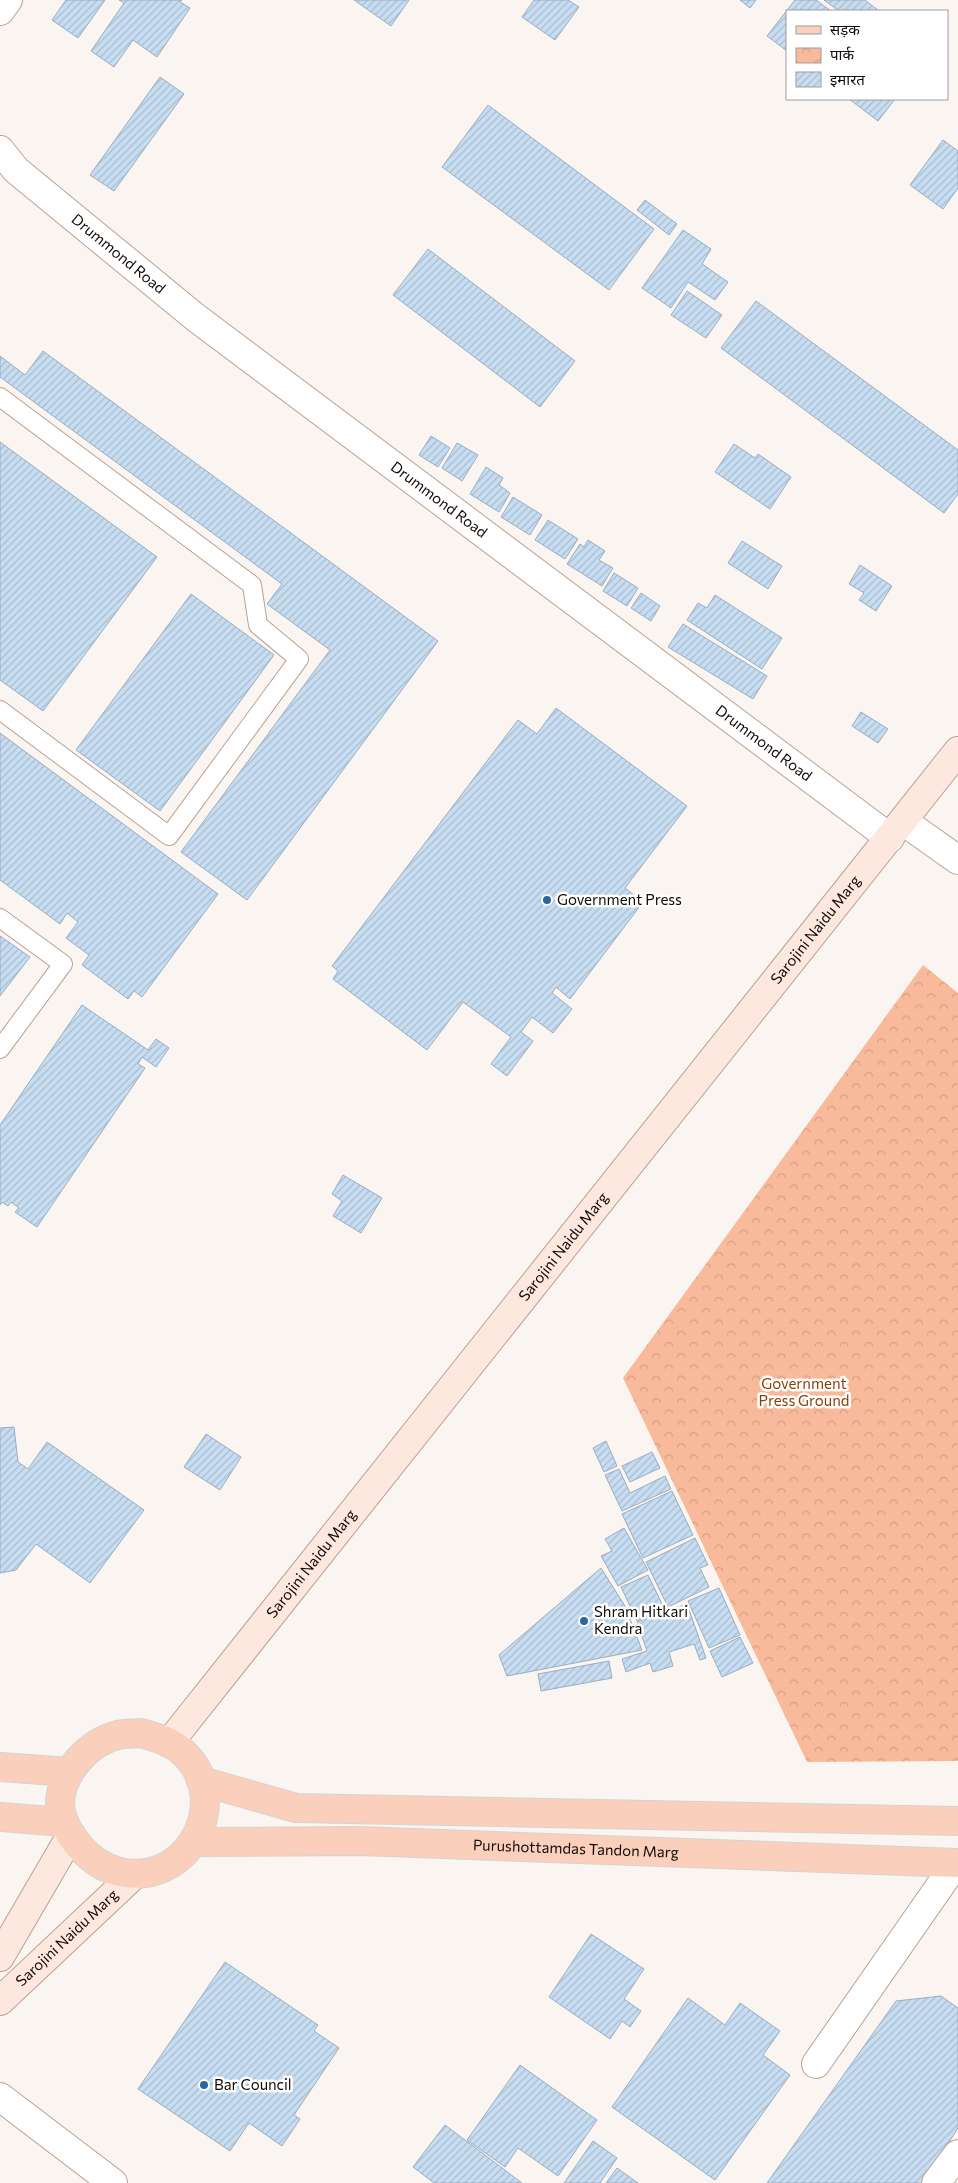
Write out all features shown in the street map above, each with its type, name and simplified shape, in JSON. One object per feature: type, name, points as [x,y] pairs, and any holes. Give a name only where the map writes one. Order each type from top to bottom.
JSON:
[{"type":"main road","name":"Sarojini Naidu Marg","points":[[169,1743],[958,751]]},
{"type":"main road","points":[[141,1733],[180,1749],[194,1766],[201,1781],[205,1798],[204,1816],[194,1842],[179,1859],[158,1870],[135,1874],[112,1871],[92,1860],[83,1852],[68,1828],[60,1804],[69,1772],[97,1744],[118,1735],[141,1733]]},
{"type":"main road","points":[[0,1766],[69,1772]]},
{"type":"main road","points":[[201,1781],[296,1808],[958,1822]]},
{"type":"main road","points":[[0,1817],[68,1828]]},
{"type":"main road","points":[[0,1957],[68,1828]]},
{"type":"main road","name":"Purushottamdas Tandon Marg","points":[[194,1842],[360,1842],[957,1863]]},
{"type":"main road","name":"Sarojini Naidu Marg","points":[[0,2001],[135,1874]]},
{"type":"street","points":[[0,11],[8,0]]},
{"type":"street","name":"Drummond Road","points":[[0,150],[16,170],[195,317],[896,830],[958,860]]},
{"type":"street","points":[[816,2064],[957,1863]]},
{"type":"street","points":[[0,2097],[113,2183]]},
{"type":"street","points":[[936,2183],[958,2154]]},
{"type":"lane","points":[[0,397],[252,585],[258,625],[299,659],[169,836],[0,710]]},
{"type":"lane","points":[[0,918],[63,964],[0,1049]]},
{"type":"green space","name":"Government Press Ground","points":[[923,965],[958,993],[958,1761],[807,1762],[623,1378]]},
{"type":"building","points":[[66,0],[105,0],[78,38],[52,20]]},
{"type":"building","points":[[119,0],[182,0],[180,2],[190,8],[157,57],[133,40],[114,67],[91,51],[124,3]]},
{"type":"building","points":[[354,0],[409,0],[391,26]]},
{"type":"building","points":[[534,0],[568,0],[579,7],[555,40],[522,17]]},
{"type":"building","points":[[740,0],[756,0],[750,8]]},
{"type":"building","points":[[795,0],[816,0],[830,10],[787,10]]},
{"type":"building","points":[[824,0],[865,0],[878,10],[838,10]]},
{"type":"building","points":[[786,12],[786,50],[767,36]]},
{"type":"building","points":[[160,77],[184,94],[114,191],[90,175]]},
{"type":"building","points":[[850,100],[894,100],[878,121]]},
{"type":"building","points":[[488,105],[654,229],[609,290],[442,167]]},
{"type":"building","points":[[943,140],[958,151],[958,188],[943,209],[910,185]]},
{"type":"building","points":[[645,200],[677,224],[669,235],[637,210]]},
{"type":"building","points":[[683,230],[711,249],[702,264],[728,282],[715,300],[688,282],[671,308],[642,288]]},
{"type":"building","points":[[428,249],[575,361],[540,407],[393,295]]},
{"type":"building","points":[[687,291],[722,315],[706,338],[671,315]]},
{"type":"building","points":[[756,301],[958,450],[958,494],[944,513],[721,348]]},
{"type":"building","points":[[43,351],[438,641],[247,900],[181,852],[330,650],[267,604],[282,584],[0,377],[0,356],[25,375]]},
{"type":"building","points":[[431,436],[450,448],[438,467],[419,455]]},
{"type":"building","points":[[0,442],[157,557],[43,711],[0,680]]},
{"type":"building","points":[[457,443],[478,455],[462,481],[442,468]]},
{"type":"building","points":[[734,444],[755,458],[758,454],[791,477],[770,509],[715,472]]},
{"type":"building","points":[[486,467],[503,478],[499,485],[510,493],[499,512],[470,494]]},
{"type":"building","points":[[513,497],[542,515],[530,535],[501,517]]},
{"type":"building","points":[[548,520],[578,539],[565,559],[535,540]]},
{"type":"building","points":[[588,540],[605,551],[599,560],[613,568],[602,586],[567,564],[580,544],[584,547]]},
{"type":"building","points":[[742,541],[782,566],[768,589],[728,563]]},
{"type":"building","points":[[860,565],[892,586],[876,611],[859,600],[864,593],[849,584]]},
{"type":"building","points":[[614,573],[638,588],[627,606],[603,591]]},
{"type":"building","points":[[641,593],[660,606],[651,621],[631,608]]},
{"type":"building","points":[[191,594],[274,655],[160,811],[76,750]]},
{"type":"building","points":[[715,595],[782,638],[762,669],[687,620],[698,603],[707,608]]},
{"type":"building","points":[[683,624],[767,676],[753,699],[668,647]]},
{"type":"building","points":[[556,708],[687,806],[625,888],[643,902],[570,999],[556,987],[552,993],[572,1009],[553,1033],[532,1017],[521,1032],[533,1041],[507,1076],[491,1064],[511,1037],[463,1002],[427,1050],[333,979],[338,971],[332,966],[518,720],[537,734]]},
{"type":"building","points":[[861,712],[888,729],[878,743],[852,726]]},
{"type":"building","points":[[0,733],[218,894],[142,997],[134,991],[128,999],[82,965],[89,955],[66,938],[78,922],[67,913],[60,924],[0,880]]},
{"type":"building","points":[[0,936],[30,957],[0,996]]},
{"type":"building","points":[[82,1005],[148,1050],[156,1039],[169,1048],[156,1067],[142,1057],[138,1064],[145,1068],[37,1227],[15,1212],[19,1208],[11,1202],[8,1206],[2,1202],[0,1205],[0,1125]]},
{"type":"building","points":[[343,1175],[382,1198],[361,1233],[333,1216],[342,1201],[332,1194]]},
{"type":"building","points":[[14,1427],[18,1462],[28,1469],[47,1442],[144,1510],[90,1583],[36,1544],[16,1570],[0,1573],[0,1428]]},
{"type":"building","points":[[206,1434],[241,1457],[220,1490],[184,1467]]},
{"type":"building","points":[[606,1441],[617,1466],[604,1472],[593,1448]]},
{"type":"building","points":[[652,1452],[660,1468],[630,1482],[622,1466]]},
{"type":"building","points":[[619,1469],[630,1493],[665,1476],[671,1489],[622,1511],[605,1475]]},
{"type":"building","points":[[672,1491],[693,1535],[643,1558],[622,1514]]},
{"type":"building","points":[[624,1528],[648,1570],[618,1586],[601,1556],[612,1551],[605,1539]]},
{"type":"building","points":[[695,1538],[708,1565],[700,1568],[709,1587],[668,1607],[646,1562]]},
{"type":"building","points":[[601,1568],[625,1606],[642,1650],[507,1676],[499,1655]]},
{"type":"building","points":[[648,1575],[664,1608],[637,1621],[621,1587]]},
{"type":"building","points":[[719,1588],[740,1635],[709,1648],[688,1601]]},
{"type":"building","points":[[687,1604],[706,1658],[700,1660],[694,1644],[669,1652],[673,1666],[653,1672],[650,1663],[626,1672],[622,1659],[647,1651],[637,1622]]},
{"type":"building","points":[[740,1637],[753,1663],[722,1677],[710,1651]]},
{"type":"building","points":[[609,1661],[612,1678],[541,1691],[538,1674]]},
{"type":"building","points":[[591,1934],[644,1969],[624,1999],[641,2011],[630,2027],[622,2021],[610,2039],[549,1997]]},
{"type":"building","points":[[225,1962],[318,2025],[314,2031],[339,2048],[294,2115],[300,2119],[282,2146],[249,2123],[230,2151],[138,2089]]},
{"type":"building","points":[[941,1996],[958,2008],[958,2128],[923,2183],[767,2183],[896,2001]]},
{"type":"building","points":[[688,1998],[725,2025],[740,2003],[780,2031],[763,2055],[790,2075],[715,2180],[612,2107]]},
{"type":"building","points":[[520,2065],[597,2120],[558,2176],[518,2148],[505,2167],[467,2140]]},
{"type":"building","points":[[445,2125],[522,2183],[434,2183],[413,2167]]},
{"type":"building","points":[[593,2141],[617,2158],[600,2183],[564,2183]]},
{"type":"building","points":[[617,2168],[638,2183],[606,2183]]},
{"type":"place","name":"Government Press","points":[[547,900]]},
{"type":"place","name":"Shram Hitkari Kendra","points":[[584,1621]]},
{"type":"place","name":"Bar Council","points":[[204,2085]]}]
